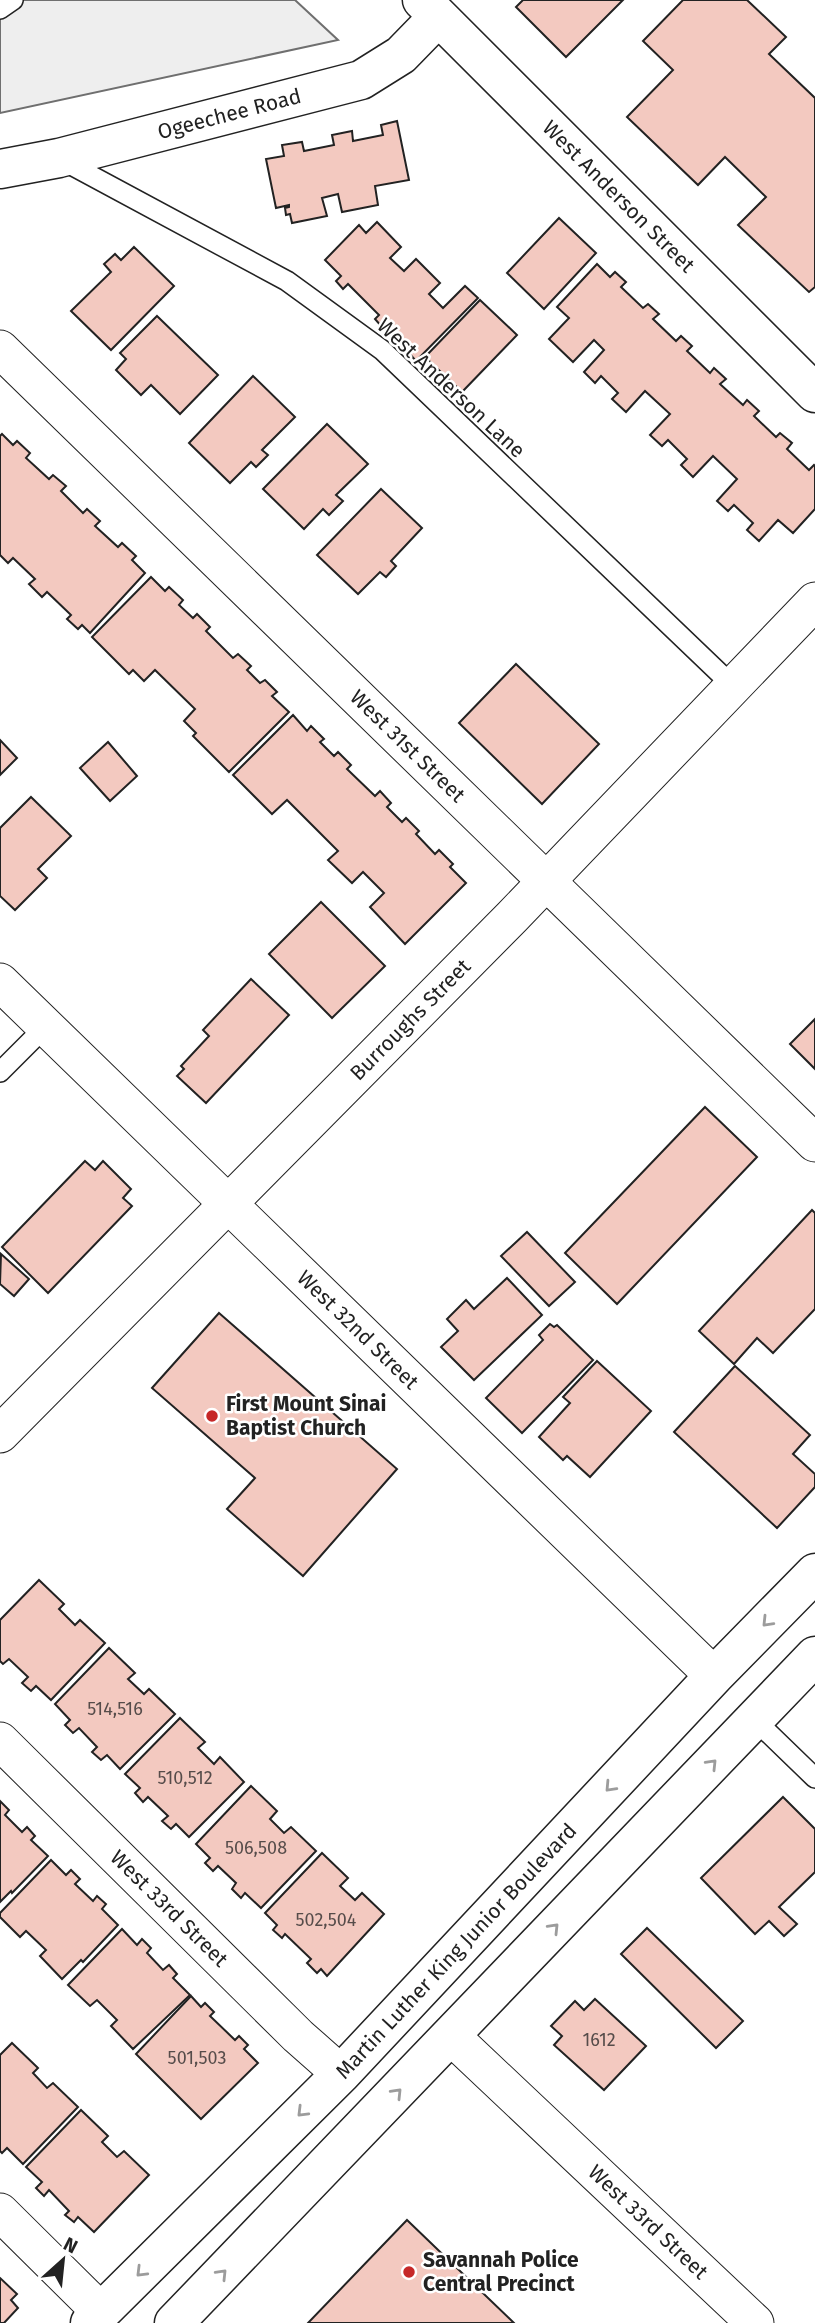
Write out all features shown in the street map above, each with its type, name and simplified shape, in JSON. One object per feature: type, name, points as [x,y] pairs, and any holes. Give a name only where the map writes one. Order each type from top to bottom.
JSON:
[{"type":"main road","name":"Ogeechee Road","points":[[0,169],[59,158],[361,80],[401,55],[439,6]]},
{"type":"main road","name":"West Anderson Street","points":[[439,6],[815,393]]},
{"type":"main road","name":"Martin Luther King Junior Boulevard","points":[[96,2317],[341,2074],[714,1676],[815,1573]]},
{"type":"main road","points":[[174,2323],[815,1656]]},
{"type":"street","name":"West 31st Street","points":[[0,349],[815,1143]]},
{"type":"street","name":"Burroughs Street","points":[[0,1434],[546,881],[815,601]]},
{"type":"street","name":"West 32nd Street","points":[[0,982],[714,1676]]},
{"type":"street","name":"West 33rd Street","points":[[0,1741],[298,2036],[341,2074]]},
{"type":"street","name":"West 33rd Street","points":[[451,2036],[755,2323]]},
{"type":"street","points":[[0,2212],[96,2317]]},
{"type":"lane","points":[[0,9],[13,0]]},
{"type":"lane","name":"West Anderson Lane","points":[[59,158],[287,281],[382,350],[734,687]]},
{"type":"lane","points":[[0,1072],[46,1026]]},
{"type":"lane","points":[[755,1720],[815,1778]]},
{"type":"shaded area","points":[[0,0],[295,0],[338,40],[0,113]]},
{"type":"building","points":[[523,0],[623,0],[566,57],[516,7]]},
{"type":"building","points":[[683,0],[747,0],[786,37],[769,54],[815,98],[815,287],[809,292],[738,225],[766,197],[725,157],[698,185],[627,117],[673,70],[643,41]]},
{"type":"building","points":[[397,121],[409,180],[375,186],[378,205],[342,212],[338,194],[322,198],[327,216],[292,223],[290,214],[286,215],[285,208],[289,205],[276,208],[266,159],[284,156],[282,145],[302,142],[304,151],[334,145],[332,135],[352,131],[353,141],[383,135],[381,125]]},
{"type":"building","points":[[559,218],[596,253],[544,309],[507,273]]},
{"type":"building","points":[[377,222],[401,247],[390,258],[404,271],[416,259],[440,283],[429,294],[443,308],[465,286],[478,298],[416,361],[408,352],[412,348],[387,322],[382,327],[375,319],[379,315],[348,284],[343,289],[336,281],[341,276],[325,260],[359,225],[366,233]]},
{"type":"building","points":[[134,247],[174,286],[111,350],[71,311],[111,272],[104,264],[115,254],[121,260]]},
{"type":"building","points":[[597,264],[610,277],[615,272],[626,282],[621,287],[643,308],[648,304],[659,314],[653,319],[676,341],[681,336],[692,346],[687,351],[710,373],[714,368],[726,379],[720,384],[743,405],[747,400],[759,411],[754,416],[776,437],[780,433],[792,443],[787,449],[809,470],[815,466],[815,509],[793,533],[778,520],[759,541],[747,530],[753,523],[734,505],[728,511],[717,501],[737,479],[713,456],[693,477],[681,465],[687,459],[668,440],[662,446],[650,435],[670,414],[645,391],[626,412],[612,399],[618,393],[601,376],[595,383],[584,372],[604,350],[594,340],[573,362],[549,339],[569,318],[557,307]]},
{"type":"building","points":[[480,300],[517,335],[462,392],[425,357]]},
{"type":"building","points":[[157,316],[218,375],[180,414],[151,385],[141,395],[116,370],[126,359],[120,353]]},
{"type":"building","points":[[253,376],[295,417],[262,450],[268,455],[256,467],[251,462],[230,483],[189,443]]},
{"type":"building","points":[[327,424],[368,464],[336,495],[343,501],[329,515],[323,509],[304,529],[263,489]]},
{"type":"building","points":[[2,434],[13,445],[17,441],[30,453],[26,458],[49,479],[53,475],[66,486],[61,491],[83,513],[87,509],[100,521],[95,526],[118,547],[122,543],[136,556],[132,560],[145,573],[90,633],[82,625],[78,629],[67,619],[71,615],[47,592],[42,597],[29,584],[35,579],[13,558],[8,563],[0,555]]},
{"type":"building","points":[[381,489],[422,528],[391,561],[396,566],[386,577],[380,572],[358,594],[317,555]]},
{"type":"building","points":[[151,577],[165,591],[169,587],[183,600],[179,605],[193,618],[197,614],[210,627],[206,631],[233,658],[238,654],[251,666],[247,670],[260,683],[265,680],[277,692],[272,696],[289,712],[229,772],[193,736],[196,733],[184,721],[195,709],[155,670],[144,681],[133,670],[129,674],[92,637]]},
{"type":"building","points":[[516,664],[599,744],[542,804],[459,723]]},
{"type":"building","points":[[293,715],[307,731],[311,726],[324,739],[320,742],[334,756],[338,752],[351,765],[347,769],[375,796],[380,791],[391,803],[387,807],[402,822],[406,818],[419,831],[416,834],[435,854],[439,850],[453,864],[450,867],[466,883],[405,944],[370,907],[384,893],[363,872],[352,883],[328,860],[338,851],[287,800],[272,814],[233,775]]},
{"type":"building","points":[[0,740],[17,758],[0,775]]},
{"type":"building","points":[[108,742],[137,776],[110,801],[80,768]]},
{"type":"building","points":[[31,797],[71,836],[38,869],[47,878],[15,910],[0,896],[0,828]]},
{"type":"building","points":[[321,902],[385,966],[332,1018],[269,954]]},
{"type":"building","points":[[251,979],[289,1015],[206,1103],[177,1076],[184,1069],[181,1066],[209,1036],[203,1030]]},
{"type":"building","points":[[815,1019],[815,1069],[790,1044]]},
{"type":"building","points":[[705,1107],[757,1157],[617,1304],[565,1253]]},
{"type":"building","points":[[85,1161],[95,1170],[103,1161],[131,1189],[123,1198],[132,1206],[48,1293],[2,1247]]},
{"type":"building","points":[[812,1210],[815,1213],[815,1309],[773,1353],[757,1338],[734,1364],[699,1331]]},
{"type":"building","points":[[527,1232],[575,1282],[549,1306],[501,1256]]},
{"type":"building","points":[[1,1254],[29,1279],[14,1296],[0,1284]]},
{"type":"building","points":[[507,1278],[542,1315],[474,1380],[441,1347],[458,1331],[447,1319],[466,1300],[474,1309]]},
{"type":"building","points":[[219,1313],[397,1469],[303,1576],[227,1509],[255,1478],[152,1388]]},
{"type":"building","points":[[550,1324],[554,1327],[557,1325],[593,1360],[522,1433],[486,1398],[543,1340],[539,1335]]},
{"type":"building","points":[[597,1361],[651,1411],[590,1477],[567,1456],[563,1460],[539,1437],[570,1403],[563,1397]]},
{"type":"building","points":[[735,1366],[810,1435],[793,1454],[815,1474],[815,1487],[777,1528],[674,1432]]},
{"type":"building","points":[[39,1580],[64,1604],[59,1609],[75,1625],[80,1620],[105,1643],[51,1700],[36,1686],[31,1691],[22,1683],[28,1677],[9,1659],[3,1664],[0,1661],[0,1620]]},
{"type":"building","points":[[109,1648],[135,1673],[128,1679],[144,1694],[149,1689],[175,1714],[120,1769],[107,1755],[101,1760],[92,1752],[97,1747],[79,1728],[73,1733],[65,1725],[70,1720],[55,1704]]},
{"type":"building","points":[[180,1718],[205,1742],[198,1748],[214,1764],[220,1757],[244,1782],[189,1837],[176,1824],[171,1829],[162,1821],[168,1816],[148,1797],[143,1802],[135,1793],[140,1788],[125,1774]]},
{"type":"building","points":[[251,1786],[277,1811],[270,1819],[284,1833],[291,1827],[316,1851],[261,1908],[245,1893],[241,1898],[232,1889],[236,1883],[218,1866],[213,1871],[205,1863],[210,1858],[196,1844]]},
{"type":"building","points":[[783,1797],[815,1829],[815,1872],[779,1907],[797,1924],[784,1936],[769,1921],[755,1934],[701,1878]]},
{"type":"building","points":[[0,1801],[9,1810],[5,1815],[22,1832],[27,1827],[35,1836],[31,1840],[48,1856],[0,1902]]},
{"type":"building","points":[[322,1853],[348,1878],[340,1886],[355,1900],[362,1893],[384,1914],[327,1976],[321,1969],[317,1973],[307,1963],[311,1959],[285,1934],[282,1938],[273,1930],[277,1925],[265,1913]]},
{"type":"building","points":[[51,1860],[66,1875],[71,1870],[80,1879],[75,1884],[93,1901],[97,1896],[106,1904],[102,1909],[118,1925],[83,1962],[81,1960],[62,1979],[40,1956],[46,1950],[26,1931],[20,1937],[0,1917],[0,1913]]},
{"type":"building","points":[[647,1928],[743,2021],[716,2048],[621,1954]]},
{"type":"building","points":[[122,1929],[137,1945],[142,1939],[151,1948],[147,1953],[163,1970],[169,1965],[177,1974],[173,1978],[190,1995],[133,2049],[111,2026],[117,2020],[97,2000],[90,2006],[68,1985]]},
{"type":"building","points":[[191,1996],[201,2007],[205,2003],[214,2012],[210,2016],[235,2040],[239,2036],[248,2045],[244,2049],[258,2063],[201,2119],[136,2054]]},
{"type":"building","points":[[595,1999],[646,2046],[604,2090],[554,2045],[562,2036],[551,2026],[575,2001],[584,2010]]},
{"type":"building","points":[[12,2043],[38,2068],[33,2073],[47,2088],[53,2083],[78,2107],[23,2164],[7,2148],[2,2153],[0,2151],[0,2055]]},
{"type":"building","points":[[81,2110],[108,2136],[102,2142],[117,2157],[124,2151],[149,2175],[94,2232],[78,2217],[74,2222],[65,2215],[69,2211],[49,2190],[44,2196],[36,2188],[42,2182],[26,2167]]},
{"type":"building","name":"Savannah Police Central Precinct","points":[[407,2220],[514,2323],[308,2323]]},
{"type":"building","points":[[0,2278],[17,2294],[11,2300],[18,2308],[4,2323],[0,2323]]},
{"type":"place","name":"First Mount Sinai Baptist Church","points":[[212,1416]]},
{"type":"place","name":"Savannah Police Central Precinct","points":[[409,2272]]}]
